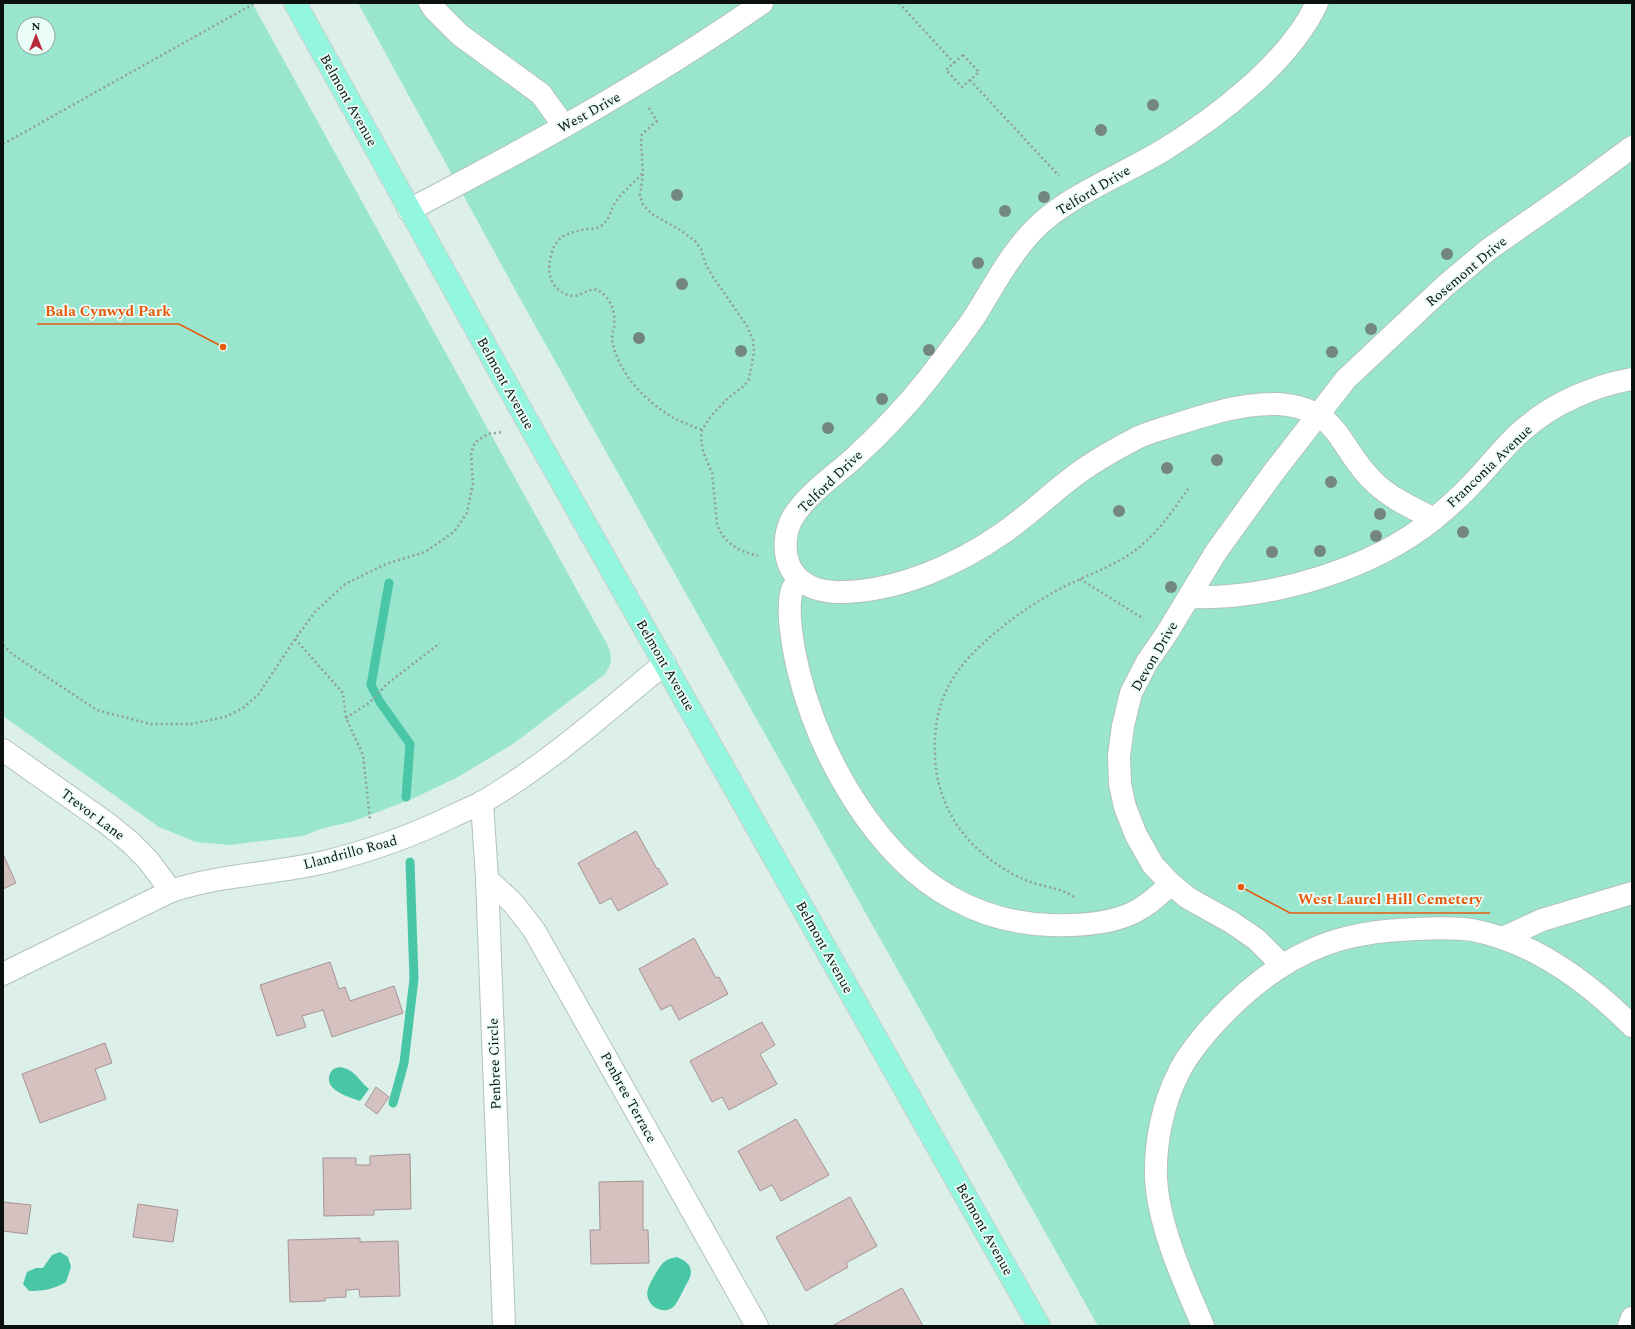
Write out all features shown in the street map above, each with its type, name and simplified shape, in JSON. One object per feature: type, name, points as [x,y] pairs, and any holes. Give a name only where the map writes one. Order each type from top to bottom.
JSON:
[{"type":"main road","name":"Belmont Avenue","points":[[295,3],[409,210],[1039,1326]]},
{"type":"street","points":[[430,3],[435,10],[460,34],[541,94],[564,126]]},
{"type":"street","name":"West Drive","points":[[409,210],[498,164],[635,86],[727,28],[762,3]]},
{"type":"street","name":"Telford Drive","points":[[799,580],[791,568],[786,546],[787,530],[794,517],[805,502],[875,438],[914,396],[948,354],[1024,241],[1041,223],[1078,196],[1161,151],[1208,121],[1243,92],[1278,59],[1299,34],[1317,3]]},
{"type":"street","name":"Rosemont Drive","points":[[1319,415],[1346,379],[1446,285],[1488,249],[1578,187],[1632,147]]},
{"type":"street","name":"Franconia Avenue","points":[[1188,597],[1215,598],[1281,587],[1325,575],[1367,560],[1401,542],[1434,519],[1470,486],[1496,456],[1530,424],[1555,407],[1582,394],[1632,379]]},
{"type":"street","points":[[1171,884],[1141,908],[1117,919],[1068,925],[1035,924],[1004,919],[980,911],[954,899],[931,884],[911,868],[891,847],[863,813],[837,773],[811,714],[798,670],[791,631],[792,589],[799,580],[815,589],[833,593],[865,591],[905,581],[945,566],[978,550],[1003,533],[1070,479],[1103,456],[1140,436],[1181,422],[1228,409],[1264,404],[1280,404],[1300,408],[1319,415]]},
{"type":"street","name":"Franconia Avenue","points":[[1319,415],[1336,429],[1356,460],[1373,482],[1399,501],[1434,519]]},
{"type":"street","name":"Devon Drive","points":[[1282,965],[1256,939],[1231,922],[1188,898],[1171,884],[1153,865],[1136,835],[1125,808],[1120,784],[1119,756],[1123,726],[1131,693],[1147,662],[1167,634],[1216,552],[1273,473],[1319,415]]},
{"type":"street","name":"Llandrillo Road","points":[[3,974],[171,891],[218,878],[325,862],[383,845],[426,829],[482,802],[534,769],[581,733],[665,663]]},
{"type":"street","name":"Trevor Lane","points":[[3,750],[114,828],[148,860],[171,891]]},
{"type":"street","name":"Penbree Circle","points":[[482,802],[487,879],[504,1326]]},
{"type":"street","name":"Penbree Terrace","points":[[487,879],[513,902],[534,930],[757,1326]]},
{"type":"street","points":[[1503,938],[1542,920],[1632,893]]},
{"type":"street","points":[[1203,1326],[1169,1238],[1160,1207],[1156,1177],[1157,1149],[1162,1119],[1169,1094],[1179,1071],[1197,1044],[1247,990],[1282,965],[1321,946],[1354,936],[1391,930],[1437,928],[1471,930],[1503,938],[1542,956],[1583,982],[1632,1026]]},
{"type":"street","points":[[1629,1326],[1632,1318]]},
{"type":"path","points":[[3,144],[254,3]]},
{"type":"path","points":[[900,3],[954,63]]},
{"type":"path","points":[[963,55],[979,72],[970,80],[962,88],[946,70],[963,55]]},
{"type":"path","points":[[970,80],[1078,196]]},
{"type":"path","points":[[635,86],[657,121],[642,134],[640,141],[642,174],[640,195],[643,205],[652,214],[680,230],[701,248],[706,265],[747,326],[753,340],[754,352],[749,379],[744,386],[728,398],[711,416],[702,430],[701,439],[703,451],[712,473],[719,531],[729,544],[736,548],[774,560],[788,560]]},
{"type":"path","points":[[642,174],[617,201],[607,222],[599,228],[572,231],[557,242],[552,252],[550,263],[551,281],[557,289],[565,294],[573,296],[591,289],[599,290],[605,295],[611,303],[614,315],[612,339],[618,360],[632,384],[672,417],[702,430]]},
{"type":"path","points":[[3,645],[12,654],[97,710],[150,724],[191,724],[225,717],[243,708],[258,695],[295,639],[315,612],[345,584],[386,564],[425,552],[454,532],[467,513],[473,483],[471,453],[475,442],[488,434],[504,431]]},
{"type":"path","points":[[1093,923],[1084,907],[1067,892],[1018,877],[997,865],[978,850],[964,834],[945,802],[938,783],[934,738],[936,719],[942,698],[952,678],[964,662],[981,644],[1008,622],[1044,598],[1080,578],[1127,556],[1161,525],[1190,486]]},
{"type":"path","points":[[1080,578],[1167,634]]},
{"type":"path","points":[[295,639],[343,693],[346,718],[362,755],[371,824]]},
{"type":"path","points":[[346,718],[368,703],[387,684],[440,643]]},
{"type":"shaded area","points":[[3,3],[252,3],[608,646],[611,657],[609,667],[605,674],[513,744],[458,777],[412,799],[354,821],[321,829],[303,836],[230,845],[196,842],[159,827],[3,716]]},
{"type":"shaded area","points":[[358,3],[1632,3],[1632,1326],[1098,1326],[523,304]]},
{"type":"shaded area","points":[[340,1067],[350,1070],[369,1089],[360,1101],[338,1092],[330,1084],[329,1080],[331,1072]]},
{"type":"shaded area","points":[[60,1252],[68,1257],[71,1267],[66,1282],[49,1289],[29,1291],[23,1284],[27,1272],[36,1268],[43,1268],[52,1255]]},
{"type":"shaded area","points":[[677,1257],[685,1261],[691,1269],[690,1276],[675,1305],[670,1309],[660,1310],[651,1304],[647,1293],[652,1280],[663,1263]]},
{"type":"building","points":[[636,831],[657,869],[658,868],[668,884],[618,911],[611,898],[600,904],[578,863]]},
{"type":"building","points":[[3,854],[16,883],[3,889]]},
{"type":"building","points":[[694,938],[716,978],[719,977],[728,994],[679,1020],[671,1005],[661,1010],[639,969]]},
{"type":"building","points":[[330,962],[339,989],[345,987],[350,1001],[394,986],[403,1013],[332,1037],[323,1010],[302,1016],[306,1027],[277,1036],[260,985]]},
{"type":"building","points":[[762,1022],[775,1045],[760,1054],[777,1084],[729,1110],[722,1097],[712,1102],[690,1061]]},
{"type":"building","points":[[105,1043],[112,1063],[95,1069],[106,1099],[40,1123],[22,1074]]},
{"type":"building","points":[[376,1087],[389,1097],[377,1114],[365,1105]]},
{"type":"building","points":[[796,1119],[829,1175],[781,1201],[772,1185],[760,1191],[738,1151]]},
{"type":"building","points":[[410,1154],[411,1209],[374,1210],[374,1215],[324,1216],[323,1158],[356,1158],[356,1165],[370,1165],[370,1156]]},
{"type":"building","points":[[643,1181],[643,1230],[648,1230],[649,1263],[591,1264],[590,1230],[600,1230],[599,1182]]},
{"type":"building","points":[[850,1197],[877,1246],[846,1263],[848,1267],[806,1291],[776,1237]]},
{"type":"building","points":[[3,1202],[31,1205],[27,1234],[3,1231]]},
{"type":"building","points":[[138,1204],[178,1210],[173,1242],[133,1237]]},
{"type":"building","points":[[360,1238],[360,1242],[398,1241],[400,1296],[360,1297],[359,1289],[346,1290],[346,1297],[325,1298],[325,1301],[290,1302],[288,1240]]},
{"type":"building","points":[[902,1288],[923,1326],[832,1326]]},
{"type":"waterway","points":[[389,583],[371,685],[380,702],[410,744],[406,797]]},
{"type":"waterway","points":[[393,1103],[404,1063],[414,979],[410,862]]},
{"type":"place","name":"Bala Cynwyd Park","points":[[223,347]]},
{"type":"place","name":"West Laurel Hill Cemetery","points":[[1241,887]]}]
